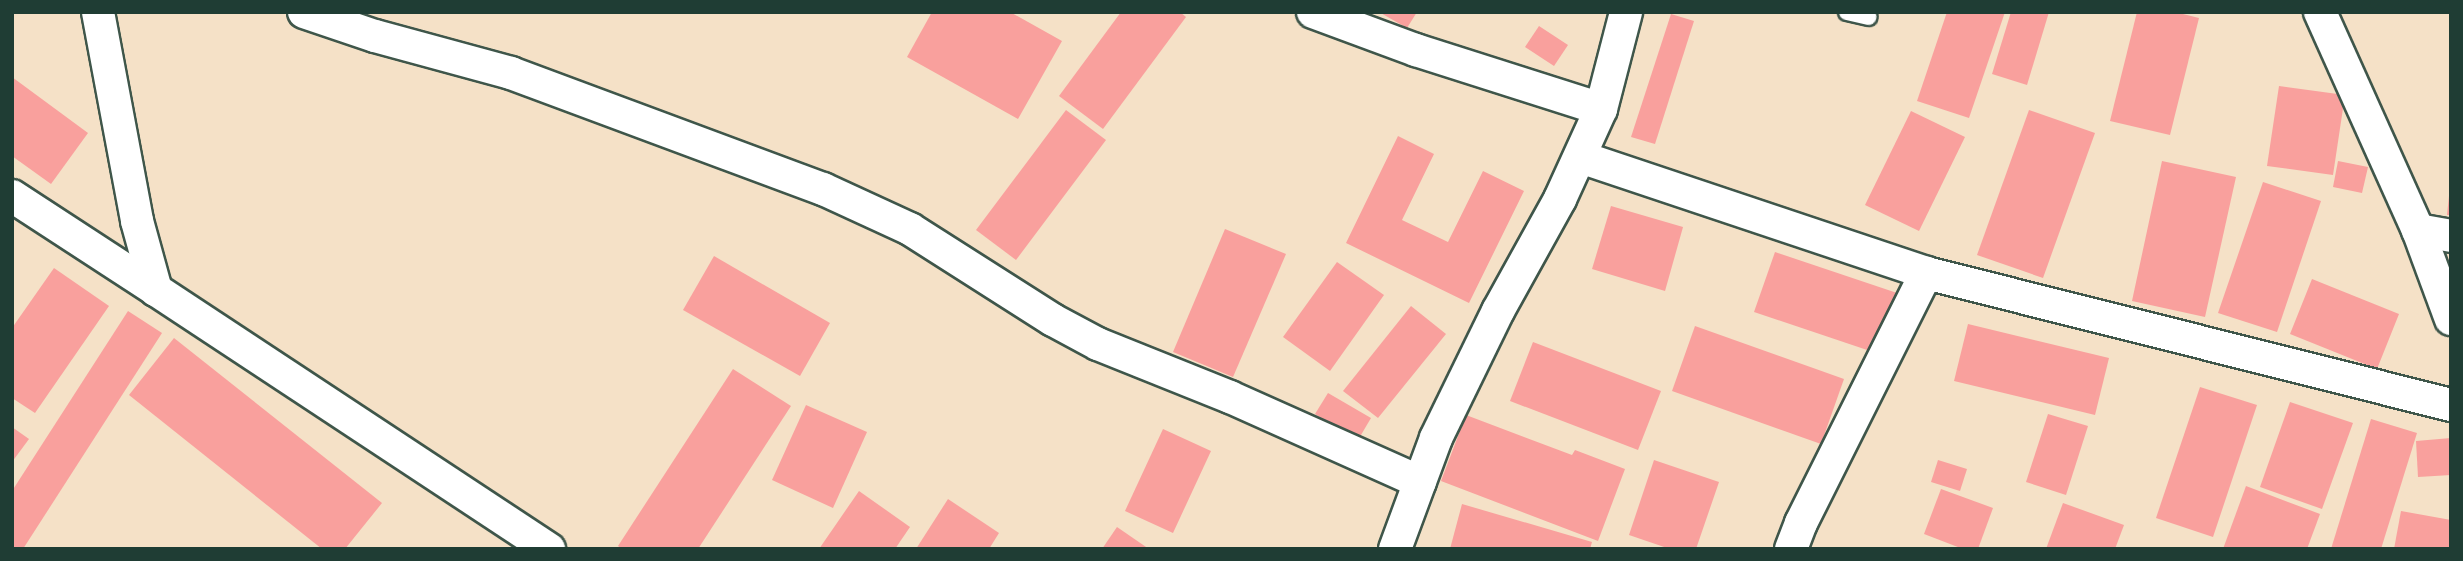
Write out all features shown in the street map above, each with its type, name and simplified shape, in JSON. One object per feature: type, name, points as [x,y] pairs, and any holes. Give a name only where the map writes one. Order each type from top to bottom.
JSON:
[{"type":"street","points":[[99,12],[137,221],[156,290]]},
{"type":"street","points":[[304,12],[375,36],[511,73],[823,189],[909,229],[1053,320],[1098,344],[1230,397],[1420,482]]},
{"type":"street","points":[[1313,12],[1416,50],[1601,109]]},
{"type":"street","points":[[1395,549],[1436,438],[1498,311],[1560,199],[1601,109],[1626,12]]},
{"type":"street","points":[[2320,12],[2417,230],[2451,319]]},
{"type":"street","points":[[1580,157],[1926,273],[2451,405]]},
{"type":"street","points":[[12,196],[549,549]]},
{"type":"street","points":[[2417,230],[2451,236]]},
{"type":"street","points":[[1791,549],[1801,523],[1926,273]]},
{"type":"lane","points":[[1847,12],[1868,17]]},
{"type":"building","points":[[932,12],[1010,12],[1062,41],[1018,119],[907,57]]},
{"type":"building","points":[[1121,12],[1180,12],[1186,17],[1103,129],[1059,96]]},
{"type":"building","points":[[1379,12],[1417,12],[1407,28]]},
{"type":"building","points":[[1947,12],[2005,12],[1969,118],[1917,101]]},
{"type":"building","points":[[2011,12],[2049,12],[2027,85],[1992,74]]},
{"type":"building","points":[[2137,12],[2175,12],[2199,18],[2170,135],[2110,121]]},
{"type":"building","points":[[1671,14],[1694,21],[1655,144],[1631,137]]},
{"type":"building","points":[[1539,26],[1568,45],[1554,66],[1525,47]]},
{"type":"building","points":[[12,77],[88,133],[51,184],[12,156]]},
{"type":"building","points":[[2279,86],[2345,95],[2333,175],[2267,166]]},
{"type":"building","points":[[1066,110],[1106,140],[1016,260],[976,230]]},
{"type":"building","points":[[2029,110],[2095,133],[2043,278],[1977,255]]},
{"type":"building","points":[[1911,111],[1965,137],[1919,231],[1865,205]]},
{"type":"building","points":[[1398,136],[1434,154],[1402,220],[1448,242],[1483,171],[1524,191],[1469,303],[1346,243]]},
{"type":"building","points":[[2162,161],[2236,177],[2205,317],[2132,301]]},
{"type":"building","points":[[2338,161],[2368,167],[2362,193],[2333,187]]},
{"type":"building","points":[[2263,182],[2321,201],[2277,332],[2218,313]]},
{"type":"building","points":[[2449,196],[2451,215],[2447,215]]},
{"type":"building","points":[[1611,206],[1683,227],[1665,291],[1592,269]]},
{"type":"building","points":[[1225,229],[1286,254],[1233,377],[1173,352]]},
{"type":"building","points":[[1775,252],[1903,295],[1882,355],[1754,312]]},
{"type":"building","points":[[714,256],[830,323],[800,376],[683,310]]},
{"type":"building","points":[[1337,262],[1384,295],[1330,371],[1283,337]]},
{"type":"building","points":[[54,268],[109,306],[35,413],[12,398],[12,328]]},
{"type":"building","points":[[2312,279],[2399,314],[2377,369],[2290,334]]},
{"type":"building","points":[[1411,306],[1446,334],[1378,418],[1343,391]]},
{"type":"building","points":[[128,311],[162,333],[23,549],[12,549],[12,491]]},
{"type":"building","points":[[1968,324],[2109,358],[2095,415],[1954,381]]},
{"type":"building","points":[[1695,326],[1844,379],[1821,444],[1672,391]]},
{"type":"building","points":[[174,338],[382,503],[345,549],[322,549],[129,395]]},
{"type":"building","points":[[1533,342],[1661,391],[1638,450],[1510,401]]},
{"type":"building","points":[[733,369],[791,406],[698,549],[622,549],[618,546]]},
{"type":"building","points":[[2200,387],[2257,405],[2213,537],[2156,518]]},
{"type":"building","points":[[1328,393],[1371,418],[1358,440],[1315,414]]},
{"type":"building","points":[[2290,402],[2353,423],[2322,509],[2260,487]]},
{"type":"building","points":[[806,405],[867,432],[833,508],[772,480]]},
{"type":"building","points":[[2048,414],[2088,426],[2066,495],[2026,482]]},
{"type":"building","points":[[1466,415],[1572,455],[1575,450],[1625,469],[1598,541],[1441,481]]},
{"type":"building","points":[[2371,419],[2417,433],[2381,549],[2331,549]]},
{"type":"building","points":[[12,427],[29,439],[12,462]]},
{"type":"building","points":[[1163,429],[1211,451],[1173,533],[1125,511]]},
{"type":"building","points":[[2451,438],[2451,475],[2418,477],[2416,441]]},
{"type":"building","points":[[1654,460],[1719,482],[1696,549],[1670,549],[1629,535]]},
{"type":"building","points":[[1938,460],[1967,469],[1960,491],[1931,482]]},
{"type":"building","points":[[2246,486],[2320,514],[2307,549],[2223,549]]},
{"type":"building","points":[[1941,489],[1993,508],[1978,549],[1963,549],[1924,534]]},
{"type":"building","points":[[859,491],[910,527],[895,549],[819,549]]},
{"type":"building","points":[[948,499],[999,533],[989,549],[916,549]]},
{"type":"building","points":[[2063,503],[2124,525],[2115,549],[2046,549]]},
{"type":"building","points":[[1462,504],[1592,542],[1590,549],[1450,549]]},
{"type":"building","points":[[2401,511],[2451,520],[2451,549],[2394,549]]},
{"type":"building","points":[[1117,527],[1149,549],[1102,549]]}]
